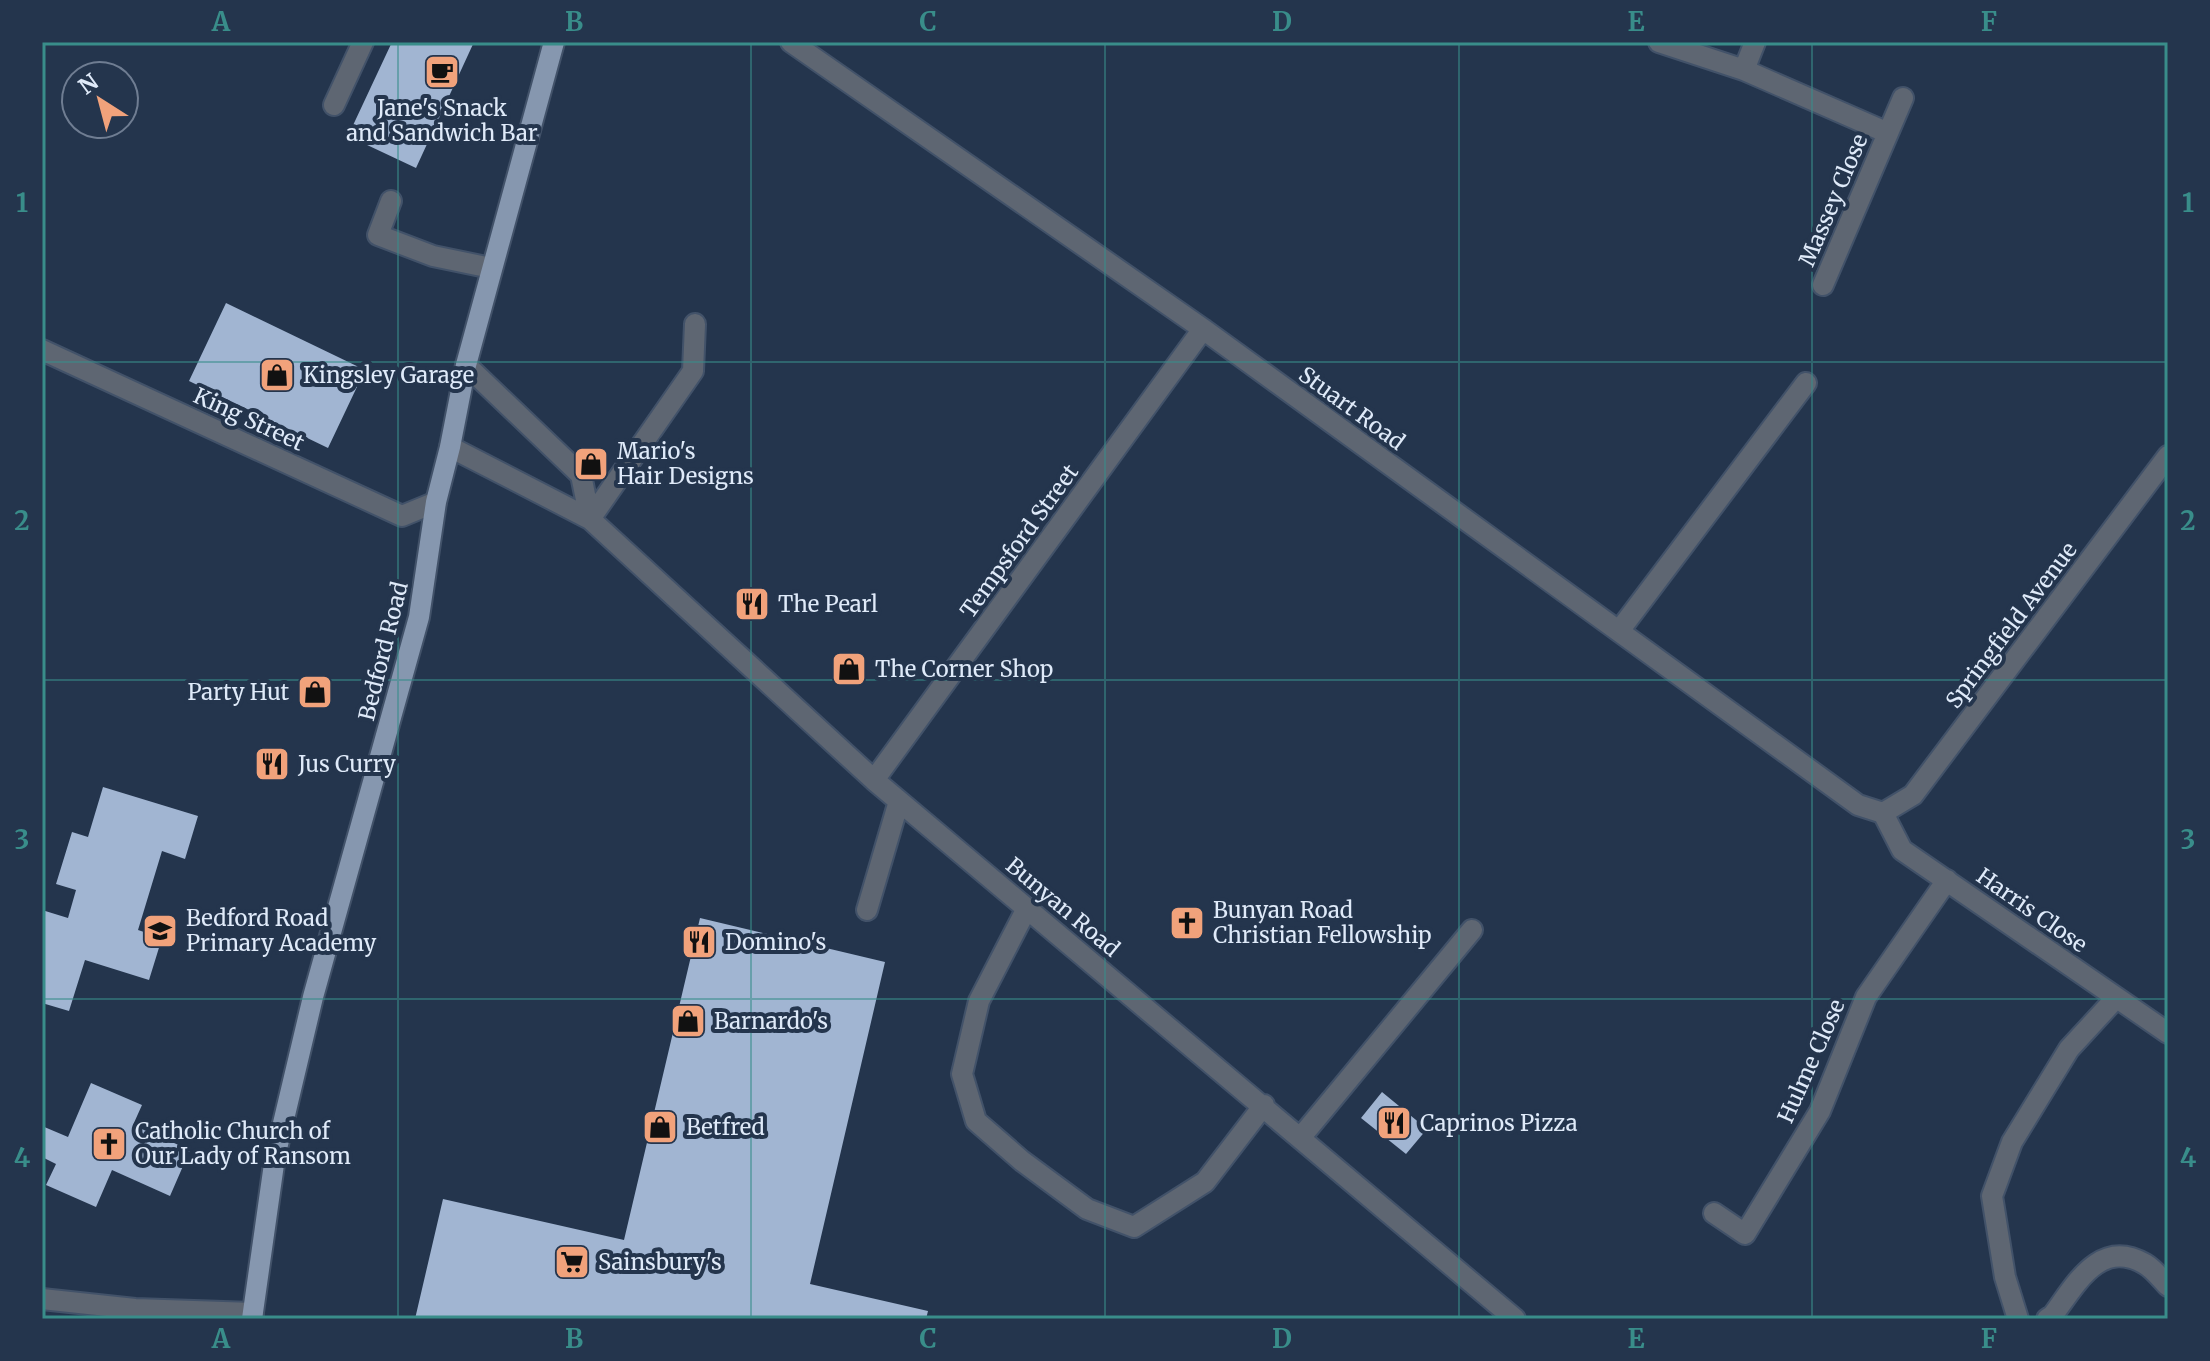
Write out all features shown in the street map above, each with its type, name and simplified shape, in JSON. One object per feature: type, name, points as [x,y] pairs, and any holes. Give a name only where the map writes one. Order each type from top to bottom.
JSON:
[{"type":"main road","name":"Bedford Road","points":[[253,1316],[275,1157],[313,997],[419,617],[436,502],[466,365],[554,42]]},
{"type":"street","points":[[334,105],[363,42]]},
{"type":"street","name":"Stuart Road","points":[[791,42],[1203,329],[1858,805],[1883,813]]},
{"type":"street","name":"Massey Close","points":[[1659,42],[1744,70],[1888,133]]},
{"type":"street","points":[[1744,70],[1755,42]]},
{"type":"street","name":"Massey Close","points":[[1823,285],[1903,98]]},
{"type":"street","points":[[391,201],[378,235],[433,256],[491,268]]},
{"type":"street","points":[[590,519],[693,371],[695,324]]},
{"type":"street","name":"Tempsford Street","points":[[874,780],[1203,329]]},
{"type":"street","name":"King Street","points":[[42,350],[402,516],[436,502]]},
{"type":"street","points":[[466,365],[581,475],[590,519]]},
{"type":"street","points":[[1619,631],[1806,383]]},
{"type":"street","name":"Bunyan Road","points":[[450,447],[590,519],[874,780],[1515,1319]]},
{"type":"street","name":"Springfield Avenue","points":[[1883,813],[1913,795],[2168,456]]},
{"type":"street","points":[[867,910],[899,801]]},
{"type":"street","name":"Harris Close","points":[[1883,813],[1902,850],[2168,1033]]},
{"type":"street","name":"Hulme Close","points":[[1714,1213],[1745,1234],[1820,1111],[1866,997],[1947,880]]},
{"type":"street","points":[[1027,908],[979,1001],[962,1074],[976,1121],[1022,1161],[1087,1209],[1134,1227],[1205,1182],[1264,1105]]},
{"type":"street","points":[[1301,1137],[1472,930]]},
{"type":"street","points":[[2018,1319],[2005,1277],[1992,1196],[2012,1142],[2069,1049],[2116,998]]},
{"type":"street","points":[[2047,1319],[2096,1262],[2118,1255],[2146,1264],[2168,1286]]},
{"type":"street","points":[[42,1299],[135,1309],[253,1316]]},
{"type":"building","points":[[392,42],[474,42],[416,168],[348,136]]},
{"type":"building","name":"Kingsley Garage","points":[[226,303],[365,370],[328,448],[189,381]]},
{"type":"building","points":[[103,787],[198,816],[185,859],[162,851],[138,930],[162,938],[149,980],[85,960],[69,1011],[42,1003],[42,910],[68,918],[76,890],[56,884],[72,832],[88,837]]},
{"type":"building","points":[[700,918],[885,962],[810,1284],[928,1311],[926,1319],[415,1319],[443,1199],[624,1240]]},
{"type":"building","name":"Catholic Church of Our Lady of Ransom","points":[[91,1083],[142,1105],[133,1125],[190,1150],[170,1196],[112,1170],[96,1207],[46,1185],[56,1164],[42,1157],[42,1126],[68,1137]]},
{"type":"building","name":"Caprinos Pizza","points":[[1382,1092],[1427,1129],[1406,1154],[1361,1118]]},
{"type":"place","name":"Jane's Snack and Sandwich Bar","points":[[442,72]]},
{"type":"place","name":"Kingsley Garage","points":[[277,375]]},
{"type":"place","name":"Mario's Hair Designs","points":[[591,464]]},
{"type":"place","name":"The Pearl","points":[[752,604]]},
{"type":"place","name":"The Corner Shop","points":[[849,669]]},
{"type":"place","name":"Party Hut","points":[[315,692]]},
{"type":"place","name":"Jus Curry","points":[[272,764]]},
{"type":"place","name":"Bunyan Road Christian Fellowship","points":[[1187,923]]},
{"type":"place","name":"Bedford Road Primary Academy","points":[[160,931]]},
{"type":"place","name":"Domino's","points":[[699,942]]},
{"type":"place","name":"Barnardo's","points":[[688,1021]]},
{"type":"place","name":"Caprinos Pizza","points":[[1394,1123]]},
{"type":"place","name":"Betfred","points":[[660,1127]]},
{"type":"place","name":"Catholic Church of Our Lady of Ransom","points":[[109,1144]]},
{"type":"place","name":"Sainsbury's","points":[[572,1262]]}]
